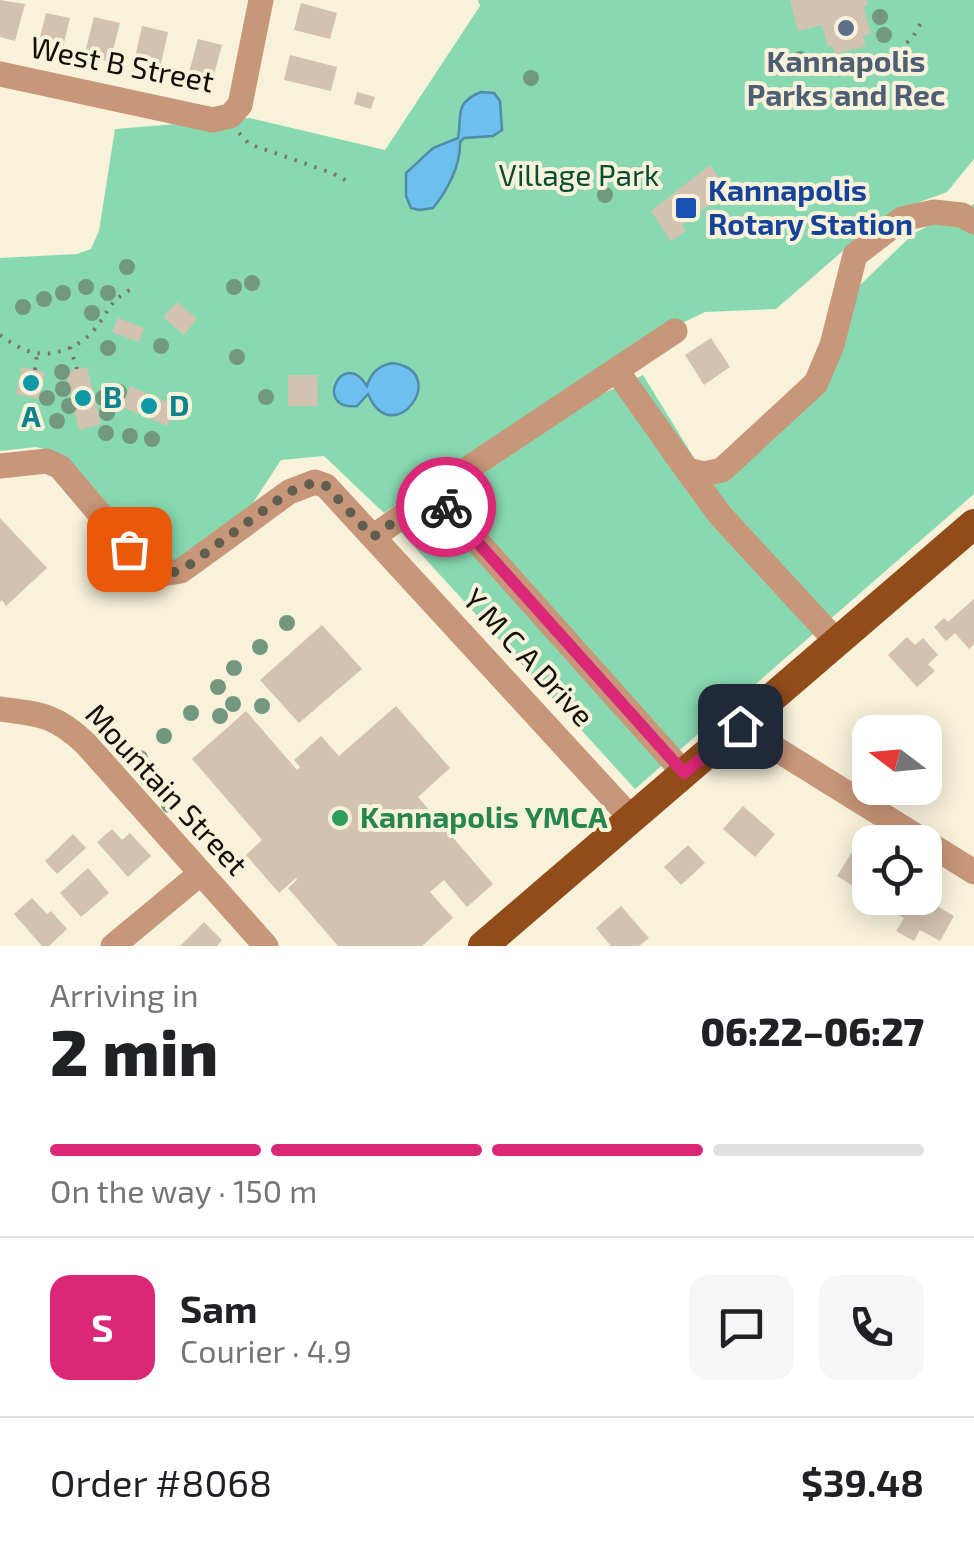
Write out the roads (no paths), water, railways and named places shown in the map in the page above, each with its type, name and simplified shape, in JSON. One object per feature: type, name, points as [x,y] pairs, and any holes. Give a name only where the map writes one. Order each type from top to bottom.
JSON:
[{"type":"main road","points":[[482,946],[974,524]]},
{"type":"street","name":"West B Street","points":[[0,74],[213,120],[230,116],[240,105],[260,0]]},
{"type":"street","points":[[686,470],[704,474],[722,470],[816,383],[832,345],[855,255],[869,242],[902,219],[934,212],[962,214],[974,222]]},
{"type":"street","points":[[373,537],[675,332]]},
{"type":"street","points":[[617,371],[720,515],[837,642]]},
{"type":"street","name":"Y M C A Drive","points":[[0,466],[47,461],[60,467],[143,565],[163,574],[181,571],[289,492],[315,482],[326,486],[631,818]]},
{"type":"street","points":[[434,493],[684,773]]},
{"type":"street","name":"Mountain Street","points":[[0,709],[39,714],[68,726],[266,946]]},
{"type":"street","points":[[740,726],[974,872]]},
{"type":"street","points":[[112,946],[202,873]]},
{"type":"water","points":[[481,92],[494,93],[500,101],[502,130],[493,136],[464,138],[452,177],[433,208],[411,208],[406,196],[406,173],[433,148],[458,138],[463,105]]},
{"type":"water","points":[[392,363],[410,369],[418,380],[418,392],[403,412],[391,415],[379,410],[368,394],[357,406],[344,405],[336,399],[334,391],[341,376],[358,376],[367,386],[376,371]]},
{"type":"place","name":"Kannapolis Parks and Rec","points":[[846,28]]},
{"type":"place","name":"Kannapolis Rotary Station","points":[[686,208]]},
{"type":"place","name":"A","points":[[31,383]]},
{"type":"place","name":"B","points":[[83,398]]},
{"type":"place","name":"D","points":[[149,406]]},
{"type":"place","name":"Kannapolis YMCA","points":[[340,818]]},
{"type":"park label","name":"Village Park","points":[[579,176]]}]
